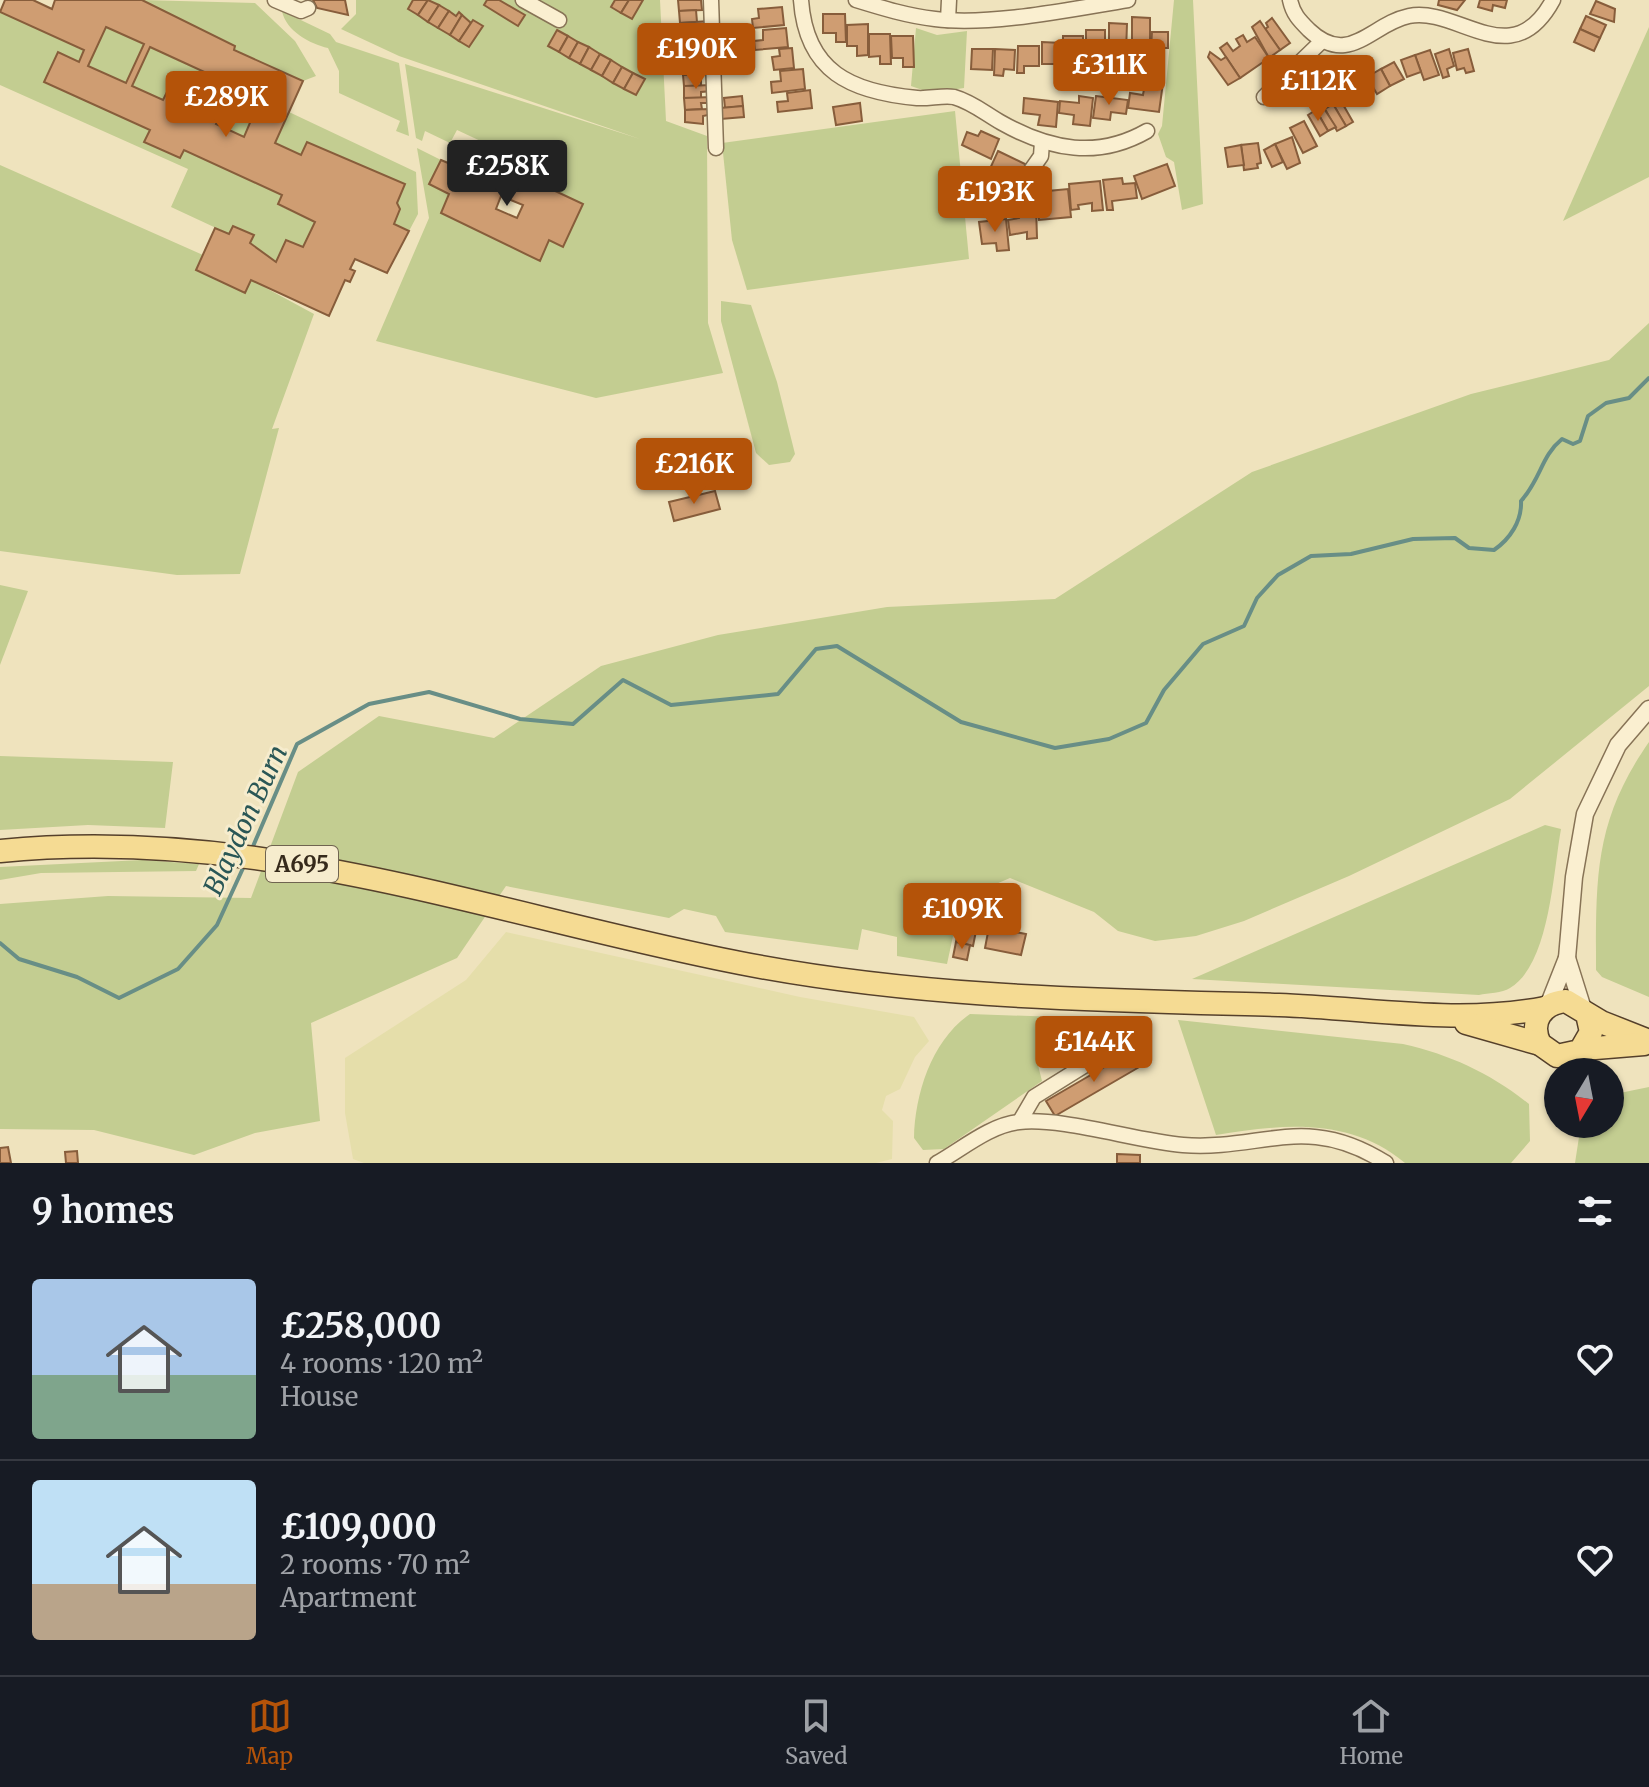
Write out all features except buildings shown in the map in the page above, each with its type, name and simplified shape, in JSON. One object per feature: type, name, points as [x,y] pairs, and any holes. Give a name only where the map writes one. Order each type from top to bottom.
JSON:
[{"type":"main road","name":"A695","points":[[0,851],[78,846],[144,848],[285,862],[383,878],[737,963],[893,988],[1055,998],[1302,1006],[1437,1016],[1546,1007],[1566,1001],[1649,1043]]},
{"type":"main road","points":[[1540,1044],[1536,1025],[1546,1007]]},
{"type":"main road","points":[[1583,1049],[1591,1032],[1585,1011]]},
{"type":"main road","name":"A695","points":[[1437,1016],[1540,1044],[1557,1056],[1573,1055],[1583,1049],[1649,1043]]},
{"type":"street","points":[[275,0],[301,11],[308,8]]},
{"type":"street","points":[[523,0],[559,20]]},
{"type":"street","points":[[711,0],[716,148]]},
{"type":"street","points":[[801,0],[808,41],[829,71],[860,88],[926,98],[952,97],[1042,142],[1064,148],[1098,149],[1123,145],[1147,131]]},
{"type":"street","points":[[856,0],[892,12],[948,20],[1040,14],[1128,0]]},
{"type":"street","points":[[948,20],[949,0]]},
{"type":"street","points":[[1290,0],[1293,15],[1322,41],[1352,45],[1410,16],[1439,20],[1494,35],[1533,27],[1553,0]]},
{"type":"street","points":[[1408,0],[1410,16]]},
{"type":"street","points":[[1264,97],[1322,41]]},
{"type":"street","points":[[1017,190],[1041,156],[1042,142]]},
{"type":"street","points":[[1546,1007],[1567,958],[1574,877],[1585,814],[1618,745],[1649,709]]},
{"type":"street","points":[[1567,958],[1585,1011]]},
{"type":"street","points":[[1020,1121],[1034,1097],[1060,1074],[1127,1039]]},
{"type":"street","points":[[937,1163],[991,1131],[1020,1121],[1182,1145],[1214,1145],[1276,1135],[1319,1137],[1353,1147],[1386,1163]]},
{"type":"shaded area","points":[[506,932],[800,997],[914,1017],[929,1041],[915,1057],[900,1089],[886,1096],[882,1110],[893,1121],[892,1159],[876,1163],[364,1163],[353,1159],[345,1113],[345,1058],[466,980]]},
{"type":"green space","points":[[142,0],[255,3],[295,41],[316,76],[303,81],[234,50],[235,46]]},
{"type":"green space","points":[[356,0],[660,0],[666,121],[707,136],[708,323],[723,373],[596,398],[376,341],[429,218],[417,148],[441,160],[429,184],[449,194],[540,260],[549,240],[563,246],[583,205],[519,175],[517,180],[480,162],[487,144],[457,130],[450,143],[425,131],[422,141],[416,138],[405,64],[640,139],[399,56],[341,29],[356,14]]},
{"type":"green space","points":[[1174,0],[1193,0],[1203,204],[1182,210],[1174,162],[1166,157],[1158,134],[1162,126]]},
{"type":"green space","points":[[282,11],[330,34],[336,42],[399,63],[409,136],[396,131],[400,121],[339,93],[339,71],[328,48],[300,36],[288,25]]},
{"type":"green space","points":[[0,12],[84,50],[79,62],[58,52],[45,82],[150,130],[144,141],[180,158],[184,150],[282,195],[278,205],[315,222],[303,247],[286,240],[276,262],[250,243],[253,235],[233,226],[229,234],[171,207],[188,169],[0,85]]},
{"type":"green space","points":[[106,27],[144,44],[126,83],[88,66]]},
{"type":"green space","points":[[1649,27],[1649,177],[1563,221]]},
{"type":"green space","points":[[916,28],[937,35],[967,31],[964,88],[931,93],[911,86]]},
{"type":"green space","points":[[150,47],[211,75],[193,114],[185,110],[192,94],[171,84],[163,100],[132,86]]},
{"type":"green space","points":[[228,99],[255,111],[244,137],[216,124]]},
{"type":"green space","points":[[955,111],[969,259],[747,290],[732,240],[722,143]]},
{"type":"green space","points":[[289,112],[416,172],[418,214],[409,231],[394,224],[400,209],[344,159],[307,142],[301,155],[275,143]]},
{"type":"green space","points":[[0,165],[203,255],[197,270],[245,292],[251,280],[314,314],[272,429],[279,428],[240,574],[177,575],[0,551]]},
{"type":"green space","points":[[721,301],[751,305],[777,382],[795,454],[790,462],[769,465],[756,453],[721,321]]},
{"type":"green space","points":[[1649,323],[1649,686],[1510,799],[1349,876],[1244,921],[1196,936],[1155,941],[1118,931],[1094,912],[1010,878],[961,899],[947,964],[897,956],[897,937],[862,929],[858,950],[725,932],[716,916],[684,909],[669,918],[506,886],[457,958],[311,1023],[320,1121],[255,1133],[194,1155],[94,1130],[0,1129],[0,904],[108,896],[251,898],[298,772],[379,716],[494,738],[601,666],[718,635],[887,607],[1055,599],[1252,472],[1471,394],[1609,360]]},
{"type":"green space","points":[[0,585],[28,591],[0,665]]},
{"type":"green space","points":[[1649,742],[1649,997],[1602,977],[1596,970],[1598,878],[1608,824],[1631,771]]},
{"type":"green space","points":[[0,756],[173,762],[165,828],[88,825],[0,830]]},
{"type":"green space","points":[[1545,825],[1561,829],[1548,916],[1534,959],[1523,976],[1507,990],[1479,995],[1192,979]]},
{"type":"green space","points":[[142,860],[199,864],[196,871],[41,873],[0,880],[0,867]]},
{"type":"green space","points":[[970,1014],[1147,1020],[1075,1059],[1061,1059],[1054,1048],[1036,1057],[1042,1081],[944,1149],[923,1150],[914,1138],[922,1086],[945,1038]]},
{"type":"green space","points":[[1178,1020],[1403,1044],[1437,1054],[1485,1074],[1529,1104],[1530,1141],[1511,1163],[1405,1163],[1384,1148],[1338,1131],[1290,1127],[1216,1135]]},
{"type":"green space","points":[[1649,1087],[1649,1163],[1575,1163],[1579,1138],[1624,1138],[1624,1092]]},
{"type":"waterway","name":"Blaydon Burn","points":[[251,851],[297,744],[369,704],[429,692],[520,719],[573,724],[623,680],[671,705],[778,694],[816,649],[837,646],[961,722],[1055,748],[1109,739],[1146,723],[1164,690],[1203,644],[1244,626],[1257,598],[1278,575],[1311,556],[1351,554],[1413,539],[1455,538],[1469,548],[1494,550],[1514,529],[1521,501],[1555,446],[1562,439],[1573,444],[1580,441],[1588,416],[1606,403],[1629,398],[1649,378]]},
{"type":"waterway","name":"Blaydon Burn","points":[[0,943],[19,959],[77,977],[119,998],[178,969],[217,925],[244,866]]}]
